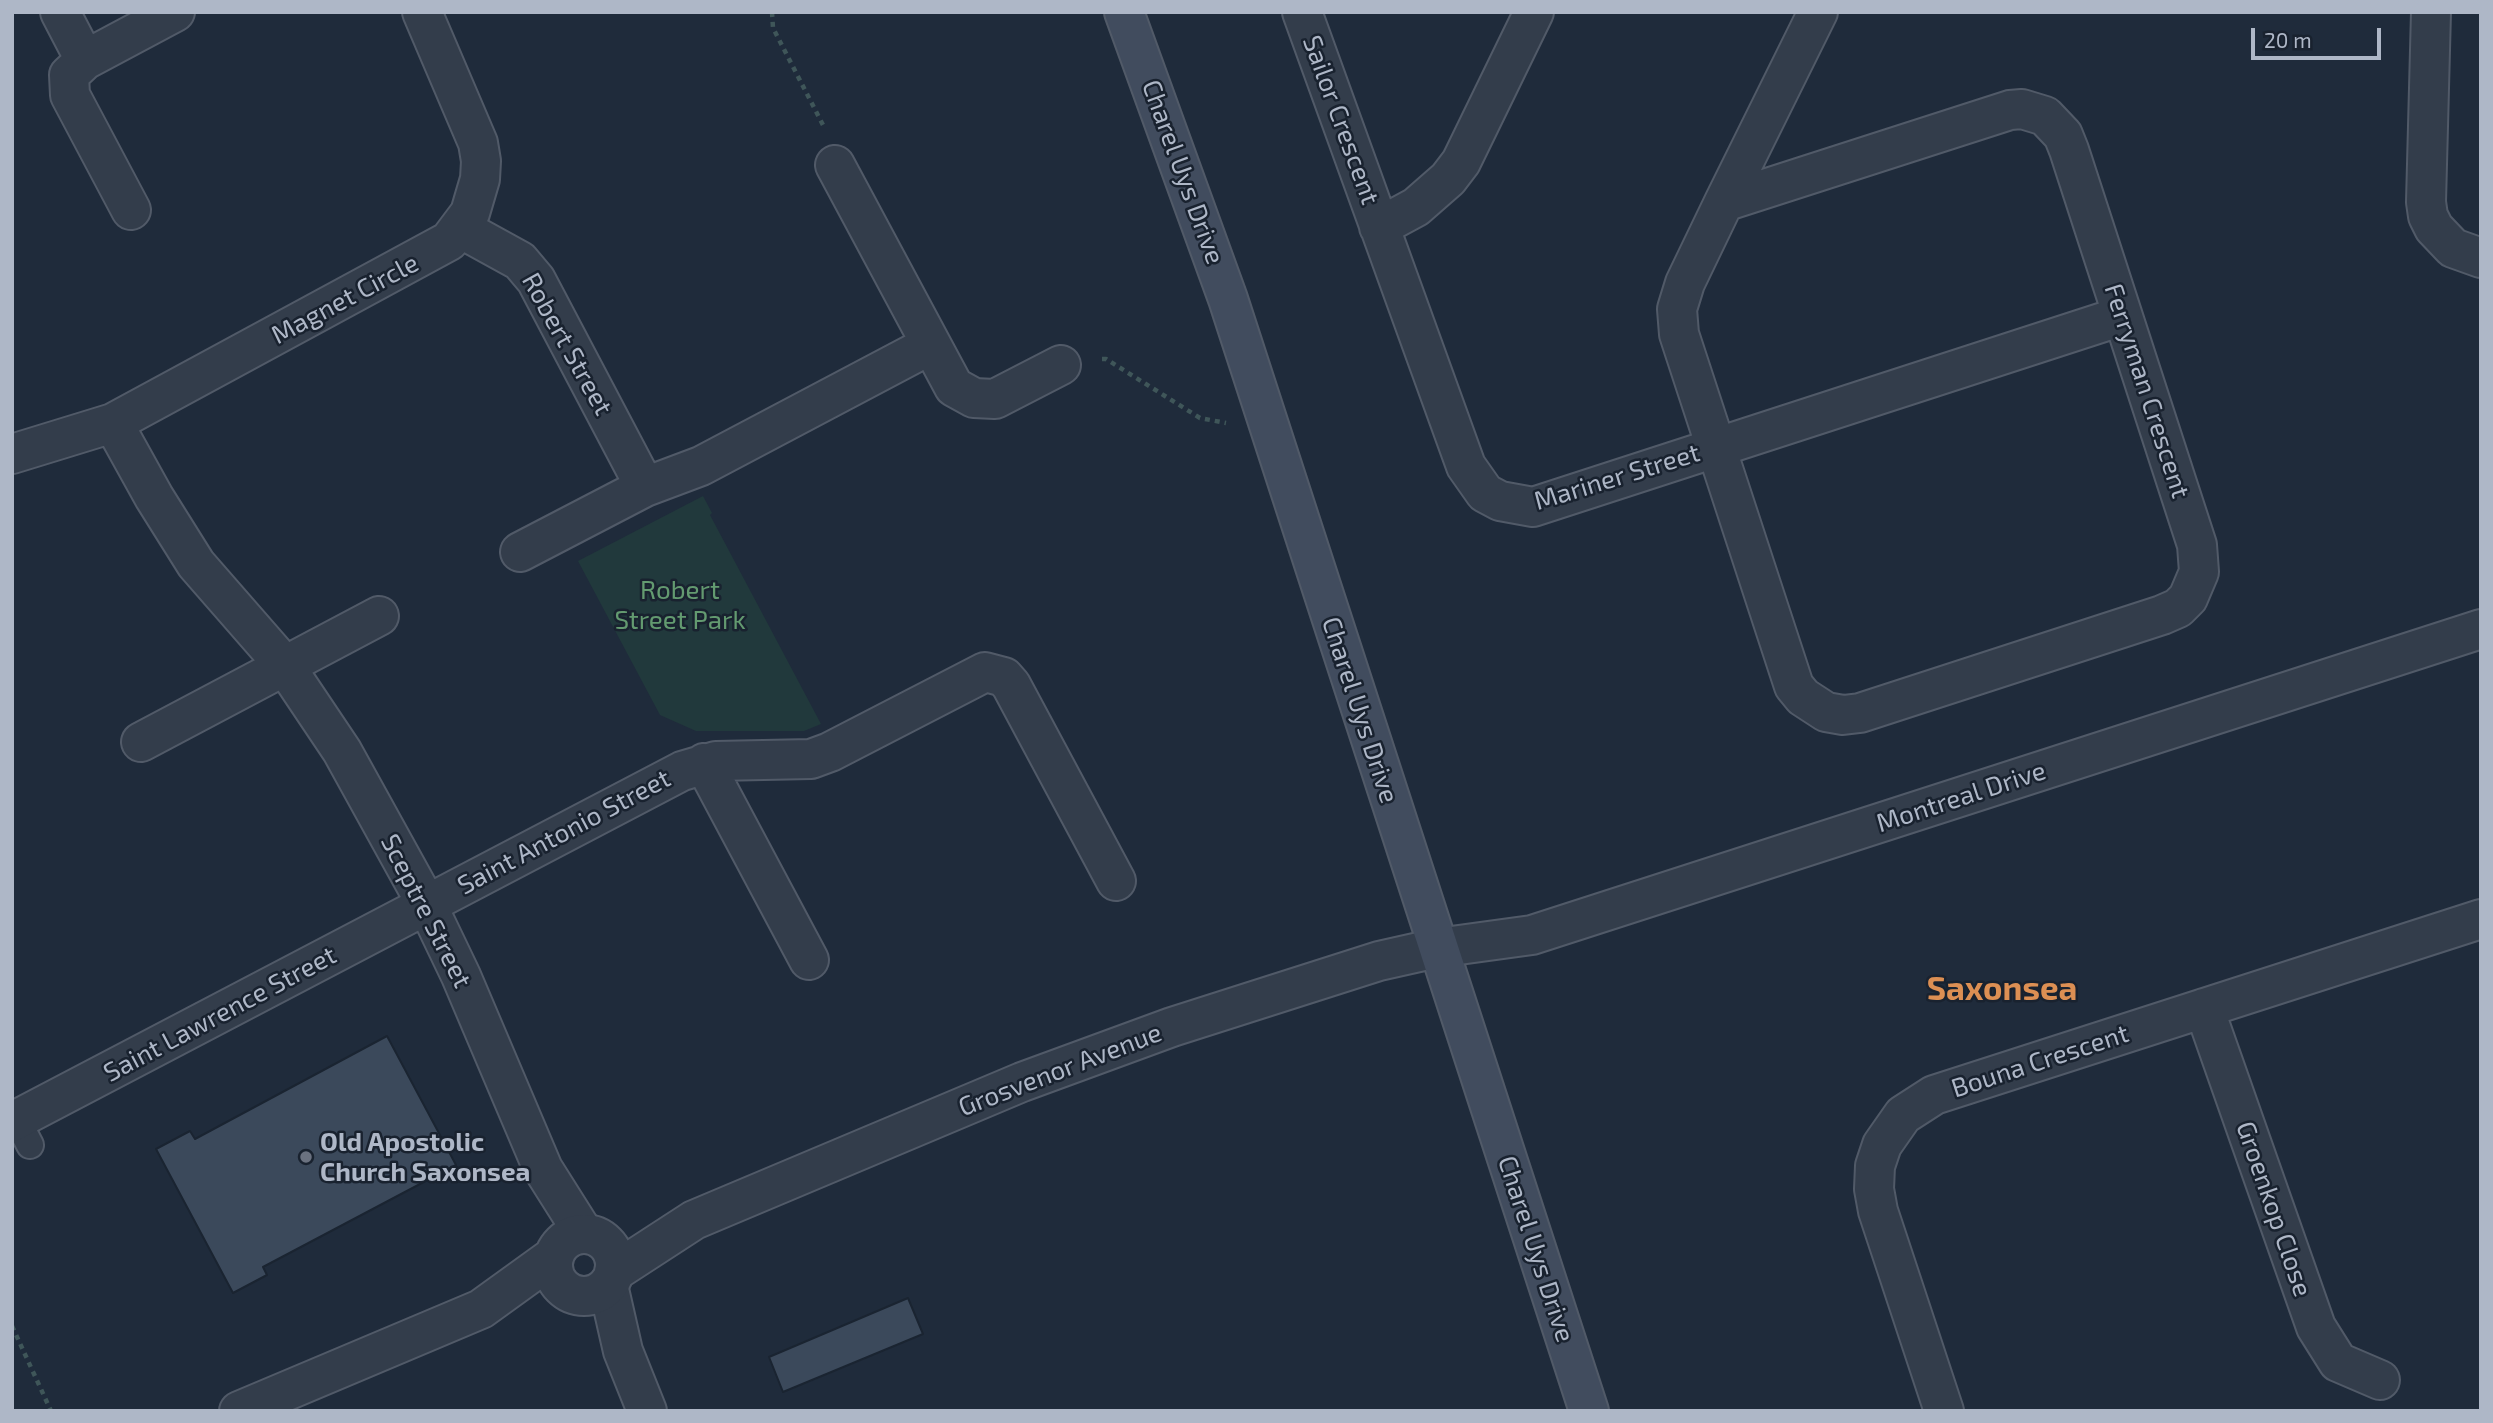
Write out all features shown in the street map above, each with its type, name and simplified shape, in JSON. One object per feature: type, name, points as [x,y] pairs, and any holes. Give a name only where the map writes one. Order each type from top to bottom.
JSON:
[{"type":"main road","name":"Charel Uys Drive","points":[[1124,12],[1219,273],[1588,1411]]},
{"type":"street","points":[[60,12],[85,60]]},
{"type":"street","points":[[131,210],[71,95],[69,75],[85,60],[175,12]]},
{"type":"street","name":"Magnet Circle","points":[[12,454],[113,423],[435,251],[460,229],[470,213],[480,179],[478,143],[422,12]]},
{"type":"street","name":"Sailor Crescent","points":[[1302,12],[1379,227]]},
{"type":"street","points":[[1379,227],[1416,207],[1448,179],[1461,162],[1534,12]]},
{"type":"street","points":[[1724,202],[1818,12]]},
{"type":"street","points":[[2431,12],[2426,202],[2428,216],[2434,228],[2453,248],[2481,258]]},
{"type":"street","name":"Ferryman Crescent","points":[[2022,109],[2034,111],[2045,116],[2063,135],[2122,316],[2197,545],[2199,572],[2188,598],[2178,608],[2162,615],[1860,713],[1843,715],[1826,712],[1802,697],[1794,686],[1679,334],[1677,309],[1685,283],[1724,202],[1998,113],[2022,109]]},
{"type":"street","points":[[835,165],[954,387],[974,398],[995,399],[1061,365]]},
{"type":"street","name":"Mariner Street","points":[[1379,227],[1466,466],[1485,493],[1508,504],[1533,506],[2122,316]]},
{"type":"street","name":"Robert Street","points":[[460,229],[520,261],[537,280],[646,487]]},
{"type":"street","points":[[520,552],[646,487],[701,466],[930,345]]},
{"type":"street","name":"Sceptre Street","points":[[113,423],[154,497],[196,564],[285,666],[342,751],[427,905],[461,976],[574,1243]]},
{"type":"street","points":[[141,742],[379,616]]},
{"type":"street","name":"Montreal Drive","points":[[1437,948],[1532,935],[2481,629]]},
{"type":"street","name":"Saint Antonio Street","points":[[427,905],[682,771],[704,763],[811,759],[830,752],[975,676],[995,673],[1004,677],[1011,685],[1116,881]]},
{"type":"street","name":"Saint Antonio Street","points":[[704,763],[809,960]]},
{"type":"street","name":"Saint Lawrence Street","points":[[20,1129],[427,905]]},
{"type":"street","name":"Bouna Crescent","points":[[1944,1411],[1878,1211],[1874,1189],[1875,1166],[1891,1128],[1918,1104],[1934,1095],[2481,919]]},
{"type":"street","name":"Grosvenor Avenue","points":[[481,1308],[594,1287],[694,1220],[1022,1082],[1159,1032],[1353,968],[1437,948]]},
{"type":"street","name":"Groenkop Close","points":[[2204,1008],[2316,1327],[2337,1362],[2380,1380]]},
{"type":"street","name":"Grosvenor Avenue","points":[[239,1411],[481,1308],[574,1243],[694,1220]]},
{"type":"street","points":[[574,1243],[608,1246],[615,1259],[594,1287],[559,1284],[553,1272],[574,1243]]},
{"type":"street","points":[[594,1287],[648,1411]]},
{"type":"path","points":[[772,12],[773,28],[834,146],[835,165]]},
{"type":"path","points":[[1061,365],[1106,359],[1200,418],[1271,431]]},
{"type":"path","points":[[12,1326],[51,1411]]},
{"type":"green space","name":"Robert Street Park","points":[[703,496],[712,513],[710,515],[821,724],[804,731],[696,731],[660,715],[578,561]]},
{"type":"building","name":"Old Apostolic Church Saxonsea","points":[[387,1036],[456,1165],[263,1267],[267,1275],[233,1293],[156,1149],[190,1131],[195,1139]]},
{"type":"building","points":[[908,1298],[923,1334],[783,1392],[769,1357]]},
{"type":"place","name":"Old Apostolic Church Saxonsea","points":[[306,1157]]},
{"type":"district","name":"Saxonsea","points":[[2002,989]]}]
